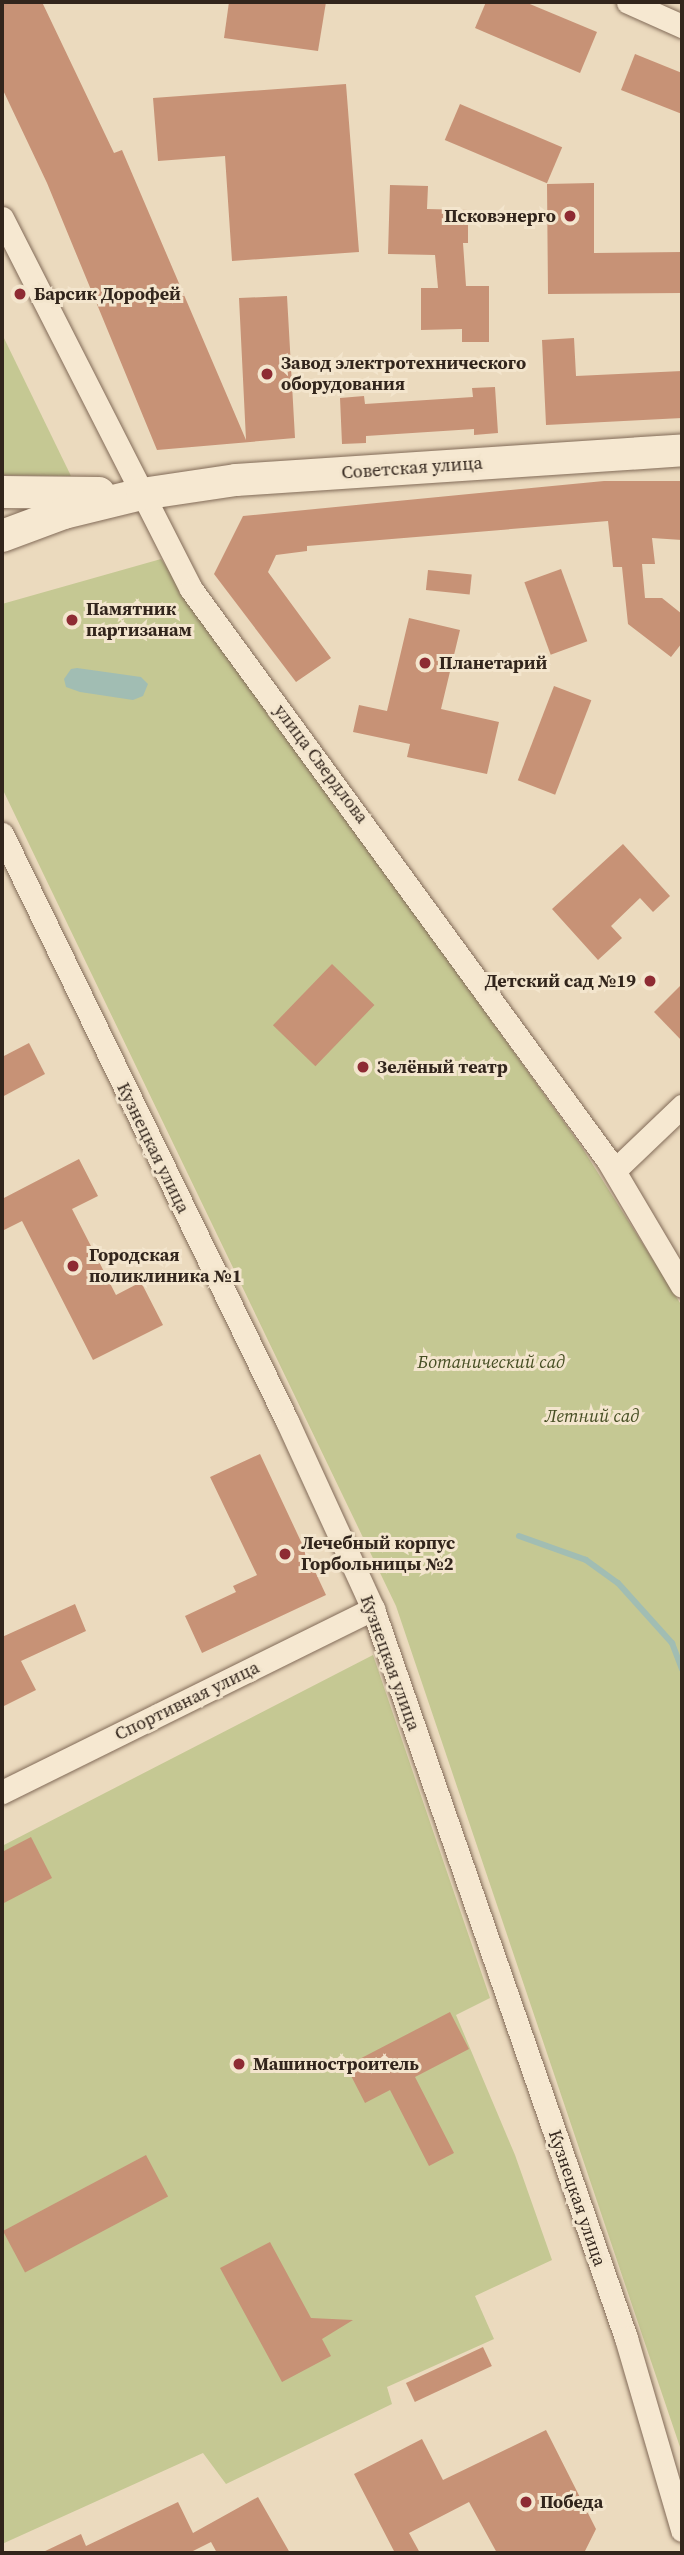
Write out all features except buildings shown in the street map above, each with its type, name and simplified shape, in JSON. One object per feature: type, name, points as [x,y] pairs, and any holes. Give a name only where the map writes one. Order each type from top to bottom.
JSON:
[{"type":"main road","name":"Советская улица","points":[[2,536],[64,513],[142,494],[236,480],[682,450]]},
{"type":"main road","name":"Советская улица","points":[[2,492],[142,494]]},
{"type":"street","points":[[628,2],[682,26]]},
{"type":"street","name":"улица Свердлова","points":[[2,218],[191,589],[615,1170],[682,1286]]},
{"type":"street","name":"Кузнецкая улица","points":[[2,834],[287,1421],[373,1609],[626,2338],[682,2530]]},
{"type":"street","points":[[615,1170],[682,1107]]},
{"type":"street","name":"Спортивная улица","points":[[2,1792],[373,1609]]},
{"type":"green space","points":[[2,334],[71,476],[2,475]]},
{"type":"green space","name":"Ботанический сад","points":[[161,559],[581,1146],[682,1306],[682,2453],[396,1606],[2,788],[2,604]]},
{"type":"green space","name":"Машиностроитель","points":[[373,1655],[490,1998],[456,2015],[515,2155],[552,2260],[475,2296],[494,2339],[387,2387],[392,2404],[226,2484],[203,2453],[2,2544],[2,1846]]},
{"type":"water","points":[[71,669],[141,677],[148,684],[143,696],[133,700],[80,692],[66,687],[64,679]]},
{"type":"waterway","points":[[519,1536],[586,1560],[618,1583],[672,1643],[682,1669]]},
{"type":"place","name":"Псковэнерго","points":[[570,216]]},
{"type":"place","name":"Барсик Дорофей","points":[[20,294]]},
{"type":"place","name":"Завод электротехнического оборудования","points":[[267,374]]},
{"type":"place","name":"Памятник партизанам","points":[[72,620]]},
{"type":"place","name":"Планетарий","points":[[425,663]]},
{"type":"place","name":"Детский сад №19","points":[[650,981]]},
{"type":"place","name":"Зелёный театр","points":[[363,1067]]},
{"type":"place","name":"Городская поликлиника №1","points":[[73,1266]]},
{"type":"place","name":"Лечебный корпус Горбольницы №2","points":[[285,1554]]},
{"type":"place","name":"Машиностроитель","points":[[239,2064]]},
{"type":"place","name":"Победа","points":[[526,2502]]},
{"type":"park label","name":"Летний сад","points":[[592,1416]]}]
